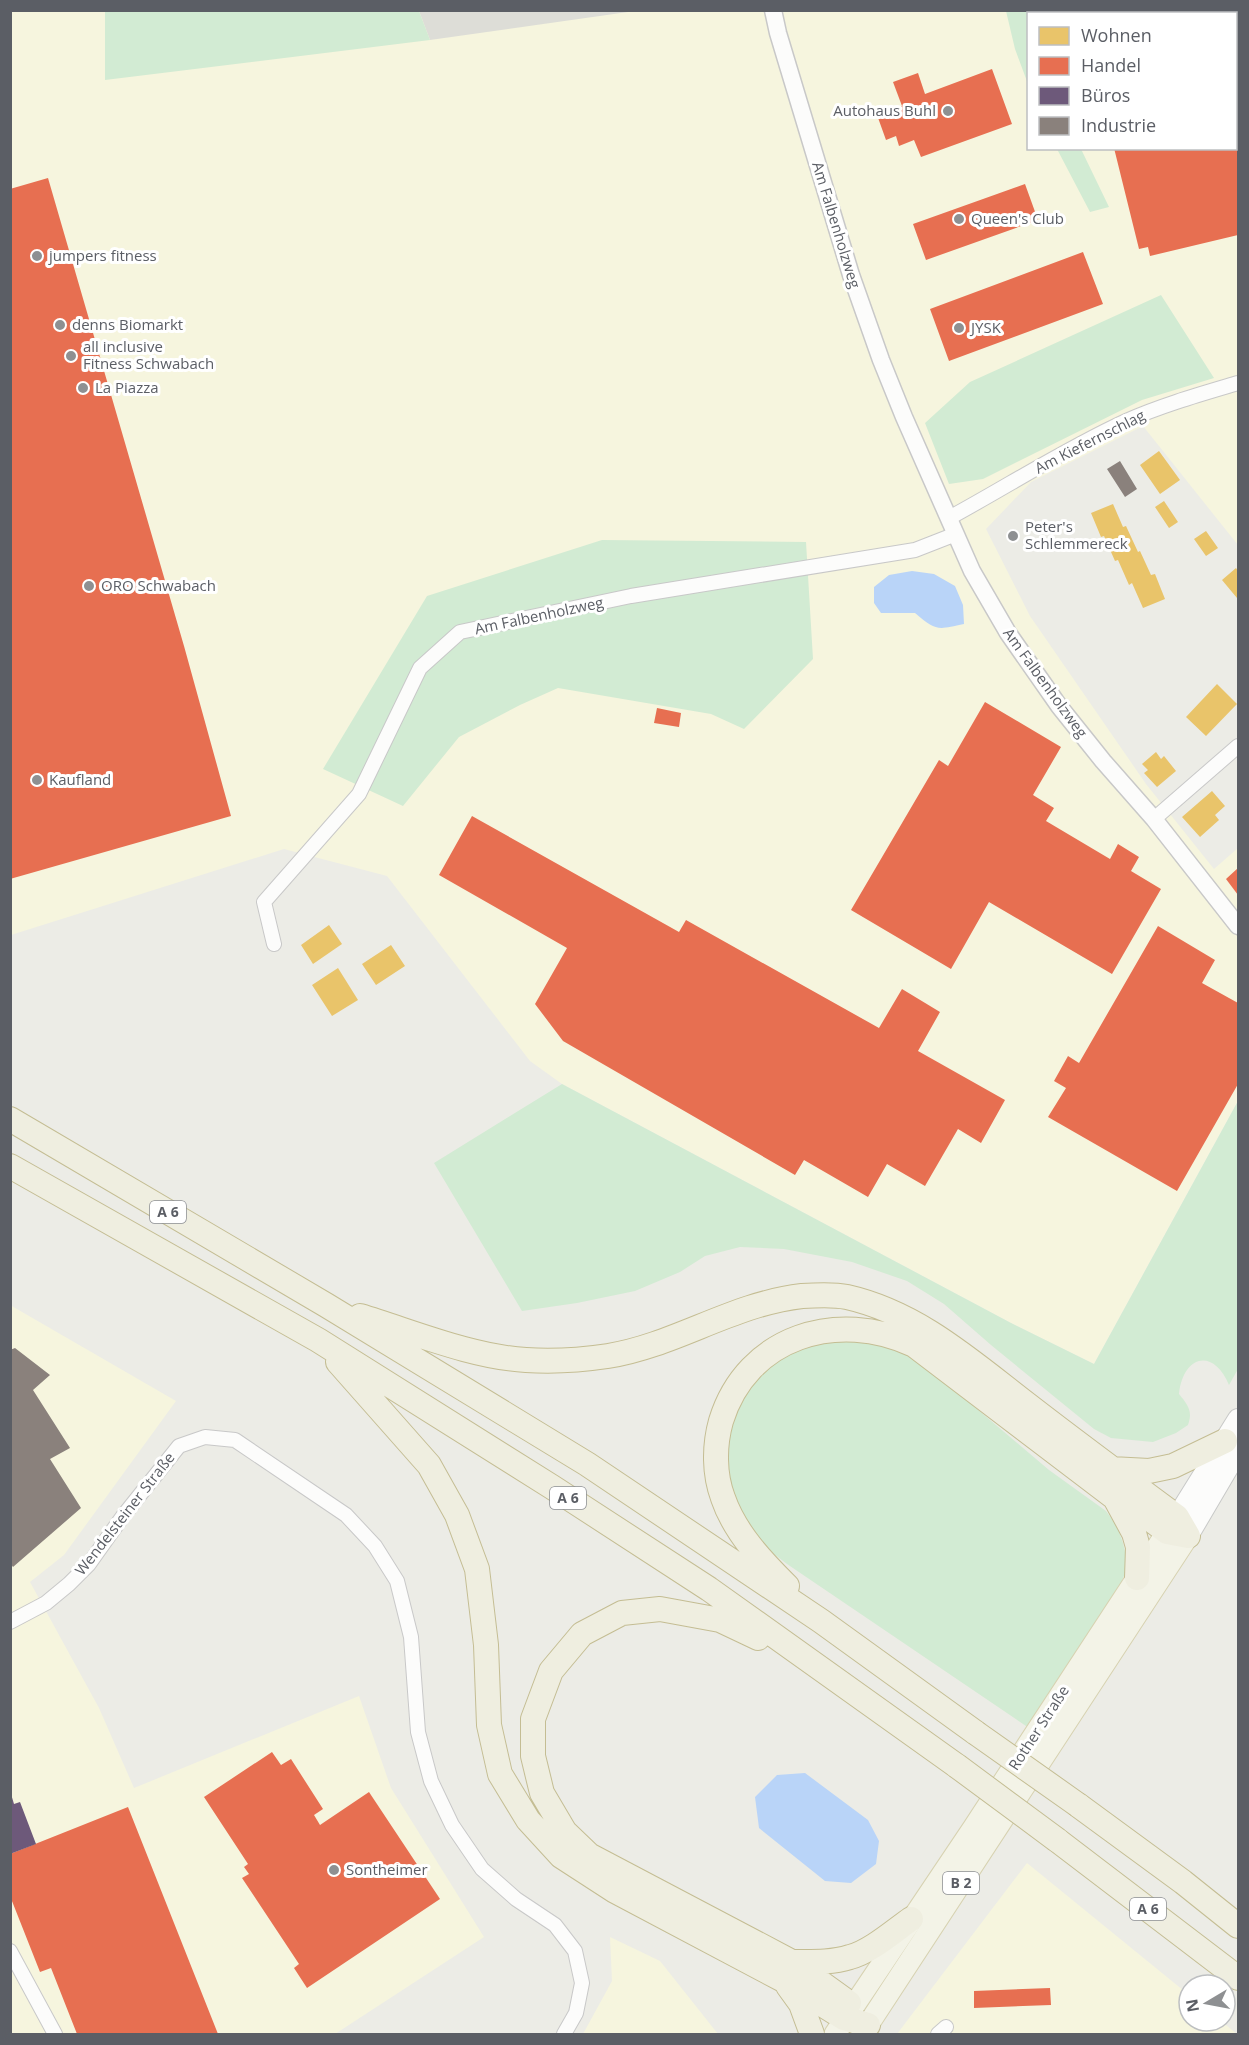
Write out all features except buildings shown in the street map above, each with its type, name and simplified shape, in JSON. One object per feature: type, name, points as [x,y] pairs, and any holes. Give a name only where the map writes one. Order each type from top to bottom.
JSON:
[{"type":"highway","name":"A 6","points":[[10,1119],[326,1305],[587,1464],[821,1621],[1078,1805],[1239,1926]]},
{"type":"highway","name":"A 6","points":[[10,1166],[318,1340],[709,1589],[957,1766],[1239,1978]]},
{"type":"highway","points":[[326,1305],[499,1357],[527,1360],[577,1360],[609,1356],[641,1348],[722,1316],[786,1298],[818,1295],[845,1296],[879,1306],[928,1330],[1111,1468],[1177,1528]]},
{"type":"highway","points":[[821,1621],[758,1556],[736,1526],[723,1498],[716,1466],[717,1437],[724,1412],[736,1385],[752,1367],[774,1349],[800,1337],[826,1330],[877,1331],[915,1345],[1115,1498],[1146,1516],[1177,1528]]},
{"type":"highway","points":[[318,1340],[429,1465],[457,1515],[477,1569],[486,1645],[489,1725],[500,1774],[528,1820],[561,1856],[615,1891],[789,1972],[852,1957],[882,1940],[911,1919]]},
{"type":"highway","points":[[1111,1468],[1149,1471],[1173,1466],[1232,1446]]},
{"type":"highway","points":[[1115,1498],[1134,1533],[1138,1546],[1137,1578]]},
{"type":"highway","points":[[811,1663],[720,1620],[660,1609],[621,1613],[582,1634],[551,1671],[532,1719],[533,1756],[542,1793],[566,1832],[589,1855],[789,1972],[844,2019],[865,2030]]},
{"type":"highway","points":[[789,1972],[812,2034]]},
{"type":"main road","name":"Rother Straße","points":[[865,2030],[1177,1528],[1232,1446],[1239,1419]]},
{"type":"main road","name":"Rother Straße","points":[[844,2019],[974,1827],[1137,1578],[1177,1528]]},
{"type":"street","name":"Am Falbenholzweg","points":[[773,10],[851,275],[881,360],[972,571],[1008,633],[1059,706],[1103,762],[1154,819],[1239,926]]},
{"type":"street","name":"Am Kiefernschlag","points":[[949,518],[1082,443],[1126,421],[1170,404],[1239,383]]},
{"type":"street","name":"Am Falbenholzweg","points":[[274,944],[264,902],[359,794],[420,668],[460,632],[631,596],[915,550],[956,534]]},
{"type":"street","points":[[1154,819],[1239,746]]},
{"type":"street","name":"Wendelsteiner Straße","points":[[10,1622],[46,1603],[69,1584],[88,1564],[179,1446],[205,1437],[235,1440],[346,1515],[375,1546],[397,1581],[411,1637],[418,1732],[431,1781],[452,1825],[482,1869],[516,1899],[555,1925],[576,1951],[582,1983],[576,2013],[564,2034]]},
{"type":"street","points":[[10,1951],[55,2034]]},
{"type":"shaded area","points":[[1238,10],[1238,14],[1237,12],[1027,12],[1027,81],[1015,49],[1006,11]]},
{"type":"shaded area","points":[[11,11],[1238,11],[1238,545],[1143,426],[1031,482],[986,529],[1030,616],[1146,784],[1214,869],[1238,848],[1238,1101],[1094,1364],[1011,1323],[562,1084],[530,1061],[387,876],[284,849],[11,935]]},
{"type":"shaded area","points":[[105,11],[419,11],[430,40],[105,80]]},
{"type":"shaded area","points":[[419,11],[635,11],[430,40]]},
{"type":"shaded area","points":[[1058,150],[1081,150],[1109,207],[1090,212]]},
{"type":"shaded area","points":[[1161,295],[1214,378],[1142,400],[983,479],[949,484],[925,423],[970,382]]},
{"type":"shaded area","points":[[602,540],[806,542],[813,659],[744,729],[711,714],[558,688],[459,737],[403,806],[323,769],[427,596]]},
{"type":"shaded area","points":[[562,1084],[1011,1323],[1094,1364],[1238,1101],[1238,1369],[1229,1385],[1215,1365],[1207,1361],[1192,1364],[1186,1371],[1179,1394],[1189,1408],[1188,1425],[1176,1433],[1153,1442],[1111,1438],[1094,1429],[944,1304],[907,1281],[852,1262],[784,1249],[740,1247],[705,1256],[680,1272],[635,1291],[522,1311],[434,1163]]},
{"type":"shaded area","points":[[10,1305],[176,1401],[64,1555],[30,1582],[99,1708],[134,1788],[359,1696],[391,1788],[484,1937],[335,2034],[11,2034]]},
{"type":"shaded area","points":[[821,1341],[869,1341],[909,1356],[957,1392],[1049,1470],[1106,1511],[1117,1526],[1126,1556],[1125,1573],[1121,1584],[1029,1728],[787,1564],[747,1529],[728,1477],[725,1441],[733,1413],[763,1369],[794,1349]]},
{"type":"shaded area","points":[[1027,1863],[1177,1985],[1177,2033],[1237,2034],[897,2034]]},
{"type":"shaded area","points":[[610,1937],[660,1961],[718,2034],[583,2034],[612,1981]]},
{"type":"water","points":[[912,571],[934,574],[955,586],[963,605],[964,624],[937,628],[915,613],[881,613],[874,603],[874,587],[889,575]]},
{"type":"water","points":[[805,1773],[868,1820],[879,1841],[876,1864],[851,1883],[825,1881],[759,1828],[755,1797],[777,1775]]},
{"type":"place","name":"Autohaus Buhl","points":[[948,111]]},
{"type":"place","name":"Queen's Club","points":[[959,219]]},
{"type":"place","name":"jumpers fitness","points":[[37,256]]},
{"type":"place","name":"denns Biomarkt","points":[[60,325]]},
{"type":"place","name":"JYSK","points":[[959,328]]},
{"type":"place","name":"all inclusive Fitness Schwabach","points":[[71,356]]},
{"type":"place","name":"La Piazza","points":[[83,388]]},
{"type":"place","name":"Peter's Schlemmereck","points":[[1013,536]]},
{"type":"place","name":"ORO Schwabach","points":[[89,586]]},
{"type":"place","name":"Kaufland","points":[[37,780]]},
{"type":"place","name":"Sontheimer","points":[[334,1870]]}]
